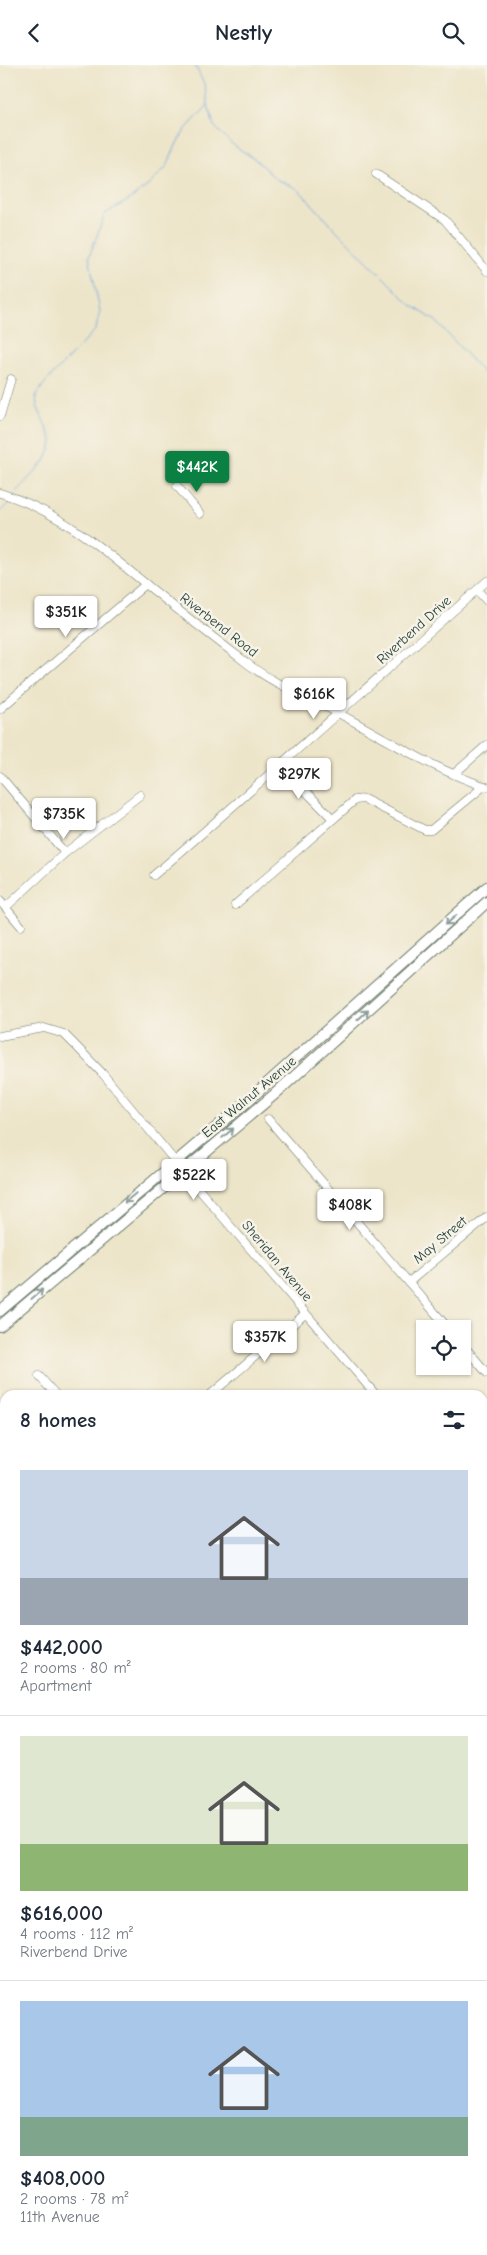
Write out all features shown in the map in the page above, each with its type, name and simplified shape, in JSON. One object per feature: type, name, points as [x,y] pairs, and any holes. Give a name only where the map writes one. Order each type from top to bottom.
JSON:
[{"type":"main road","name":"East Walnut Avenue","points":[[0,1311],[244,1104],[487,887]]},
{"type":"main road","name":"East Walnut Avenue","points":[[0,1326],[275,1094],[487,902]]},
{"type":"main road","points":[[331,1027],[339,1037]]},
{"type":"street","points":[[376,174],[445,220],[487,271]]},
{"type":"street","points":[[0,416],[11,379]]},
{"type":"street","points":[[177,486],[200,514]]},
{"type":"street","name":"Riverbend Road","points":[[0,493],[27,503],[66,523],[105,550],[250,666],[402,749],[454,774],[485,786]]},
{"type":"street","name":"Riverbend Drive","points":[[154,875],[281,765],[337,713],[374,684],[487,581]]},
{"type":"street","points":[[0,709],[146,584]]},
{"type":"street","points":[[477,590],[487,601]]},
{"type":"street","points":[[454,774],[487,745]]},
{"type":"street","points":[[281,765],[333,819]]},
{"type":"street","points":[[0,776],[65,853]]},
{"type":"street","points":[[235,905],[333,819],[360,798],[425,830],[431,830],[485,786]]},
{"type":"street","points":[[21,926],[3,904],[140,795]]},
{"type":"street","name":"Sheridan Avenue","points":[[0,1036],[44,1028],[64,1034],[98,1067],[183,1171],[372,1390]]},
{"type":"street","points":[[268,1119],[442,1320]]},
{"type":"street","name":"May Street","points":[[410,1282],[487,1217]]},
{"type":"street","points":[[216,1390],[305,1314]]},
{"type":"street","points":[[471,1354],[487,1373]]},
{"type":"street","points":[[39,1376],[52,1390]]},
{"type":"waterway","points":[[195,65],[205,86],[214,126],[232,144],[256,160],[276,179],[298,189],[411,305],[436,321],[487,377]]},
{"type":"waterway","points":[[16,492],[45,461],[51,448],[52,440],[37,406],[36,396],[44,384],[96,329],[100,311],[89,257],[105,214],[129,200],[150,184],[167,166],[177,143],[186,129],[208,105]]},
{"type":"waterway","points":[[0,512],[10,502]]}]
